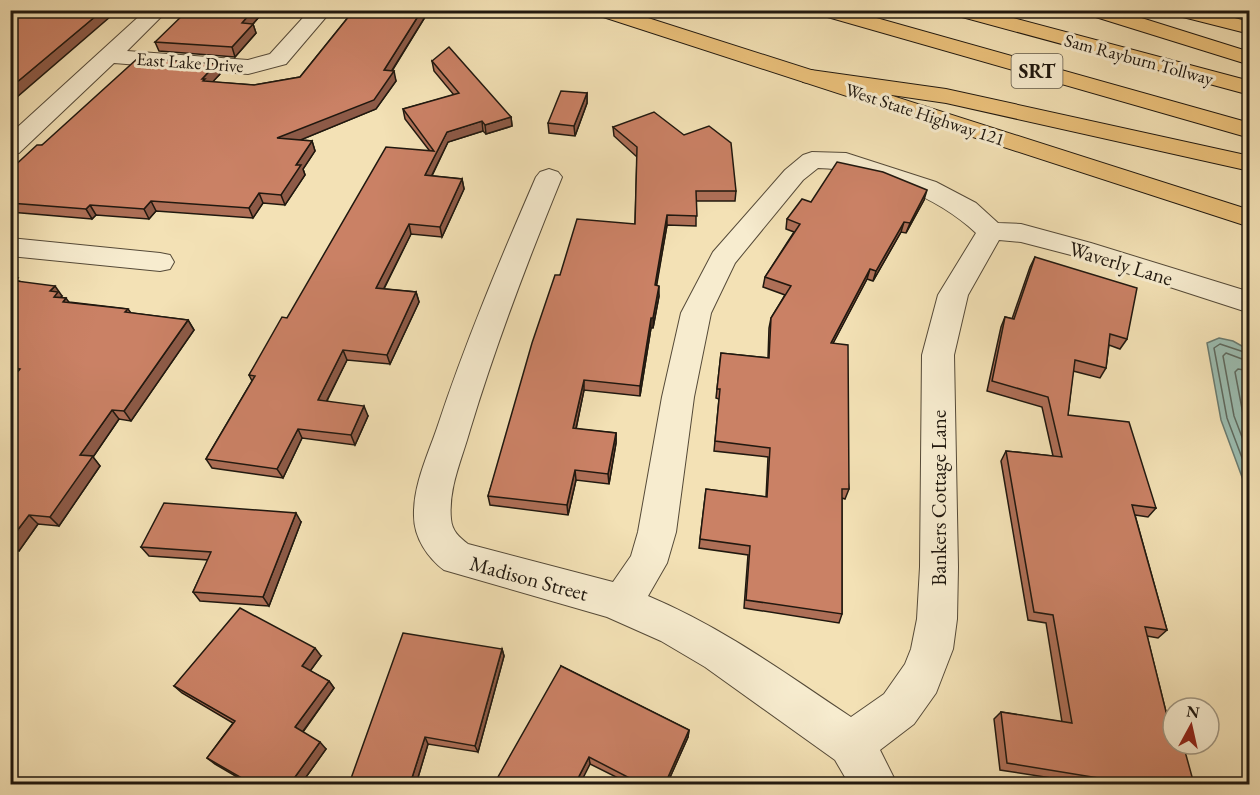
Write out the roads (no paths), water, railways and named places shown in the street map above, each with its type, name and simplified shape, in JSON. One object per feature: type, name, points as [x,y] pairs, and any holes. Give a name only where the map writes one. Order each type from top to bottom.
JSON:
[{"type":"main road","name":"West State Highway 121","points":[[601,10],[1250,219]]},
{"type":"main road","name":"Sam Rayburn Tollway","points":[[824,10],[1250,131]]},
{"type":"main road","name":"Sam Rayburn Tollway","points":[[958,10],[1250,88]]},
{"type":"main road","points":[[1093,10],[1250,59]]},
{"type":"main road","points":[[1178,10],[1250,28]]},
{"type":"main road","points":[[811,77],[946,96],[1250,164]]},
{"type":"street","points":[[10,148],[158,10]]},
{"type":"street","name":"East Lake Drive","points":[[108,56],[248,67],[266,64],[278,59],[322,10]]},
{"type":"street","points":[[621,604],[648,563],[657,532],[678,397],[696,313],[723,259],[794,175],[812,160],[846,161],[927,188],[967,209],[991,231]]},
{"type":"street","name":"Madison Street","points":[[549,177],[469,378],[433,494],[432,518],[435,536],[445,549],[458,558],[621,604],[675,627],[720,653],[851,744],[874,784]]},
{"type":"street","name":"Waverly Lane","points":[[991,231],[1021,233],[1081,249],[1250,303]]},
{"type":"street","name":"Bankers Cottage Lane","points":[[851,744],[898,709],[921,678],[932,649],[937,619],[939,567],[938,355],[953,295],[991,231]]},
{"type":"street","points":[[10,247],[160,262]]},
{"type":"water","points":[[1219,338],[1233,341],[1249,350],[1249,496],[1221,420],[1207,343]]}]
